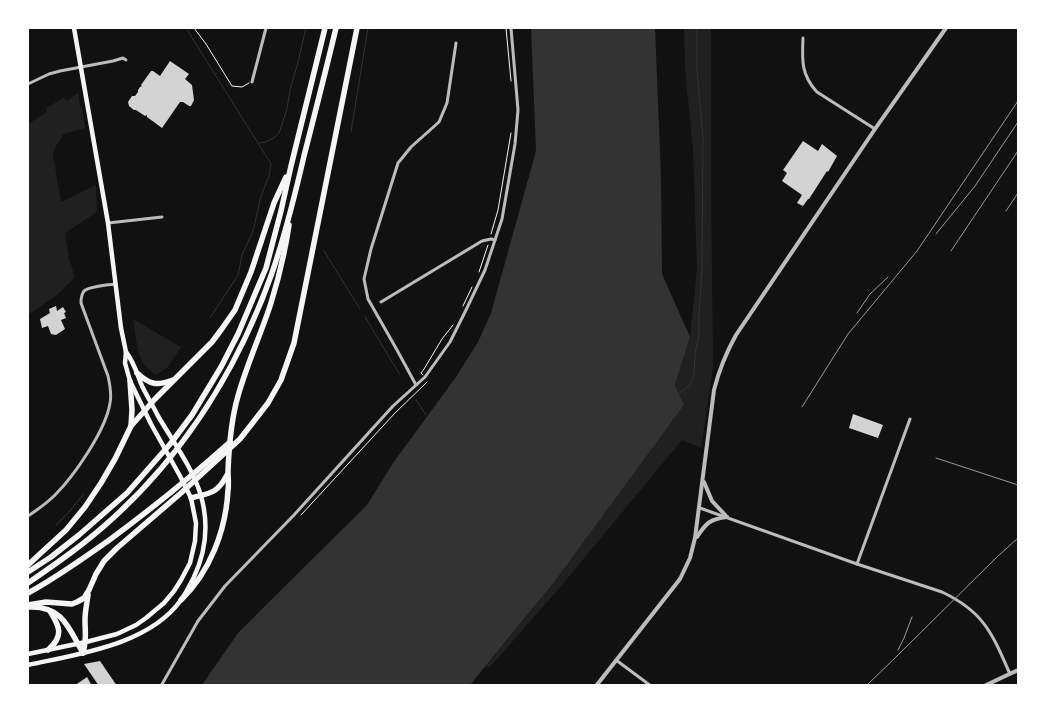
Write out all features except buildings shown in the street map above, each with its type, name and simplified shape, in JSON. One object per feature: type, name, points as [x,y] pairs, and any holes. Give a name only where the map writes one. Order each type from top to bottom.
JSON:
[{"type":"highway","points":[[28,572],[79,535],[127,493],[171,443],[192,415],[222,367],[266,268],[325,28]]},
{"type":"highway","points":[[28,583],[83,543],[129,503],[178,448],[209,404],[229,370],[248,334],[272,273],[294,200],[336,28]]},
{"type":"highway","points":[[28,606],[46,602],[72,604],[84,598],[104,561],[240,439],[268,403],[281,380],[294,343],[357,28]]},
{"type":"highway","points":[[28,565],[66,530],[85,507],[115,459],[131,426],[212,342],[234,310],[251,272],[274,203],[291,166]]},
{"type":"highway","points":[[181,600],[191,590],[201,574],[216,545],[222,527],[227,505],[228,473],[234,415],[238,396],[284,260],[294,200]]},
{"type":"highway","points":[[137,373],[146,381],[155,384],[175,379]]},
{"type":"highway","points":[[130,381],[131,426]]},
{"type":"highway","points":[[28,593],[122,530],[199,470],[254,421]]},
{"type":"highway","points":[[191,498],[200,493],[217,490],[228,473]]},
{"type":"highway","points":[[83,653],[86,642],[86,607],[89,590]]},
{"type":"highway","points":[[28,606],[48,610],[58,615],[71,629],[83,653]]},
{"type":"highway","points":[[48,610],[58,624],[59,630],[54,645],[48,650]]},
{"type":"main road","points":[[28,654],[117,634],[136,625],[155,612],[174,591],[190,563],[195,540],[196,523],[191,498],[144,411],[130,381],[125,363],[126,352],[121,328],[108,223],[74,28]]},
{"type":"main road","points":[[28,665],[119,643],[148,629],[163,618],[181,600],[199,567],[203,552],[206,523],[200,493],[190,471],[151,404],[132,361],[126,352]]},
{"type":"street","points":[[252,82],[266,28]]},
{"type":"street","points":[[161,686],[198,620],[225,586],[294,515],[393,406],[425,377],[450,342],[485,270],[502,219],[516,135],[518,110],[511,28]]},
{"type":"street","points":[[596,686],[680,579],[690,558],[700,508],[714,390],[726,352],[875,129],[946,28]]},
{"type":"street","points":[[803,38],[802,62],[812,86],[817,92],[875,129]]},
{"type":"street","points":[[416,385],[368,299],[364,279],[371,249],[398,163],[411,147],[439,122],[447,103],[456,43]]},
{"type":"street","points":[[28,84],[49,74],[113,62],[123,58],[126,60]]},
{"type":"street","points":[[108,223],[162,217]]},
{"type":"street","points":[[381,302],[482,241],[495,240]]},
{"type":"street","points":[[28,516],[47,503],[68,481],[89,449],[105,419],[110,404],[108,376],[81,303],[84,291],[88,288],[116,284]]},
{"type":"street","points":[[857,564],[910,419]]},
{"type":"street","points":[[703,481],[712,501],[727,517]]},
{"type":"street","points":[[700,508],[942,592],[966,606],[987,627],[1010,674]]},
{"type":"street","points":[[695,538],[710,521],[716,518],[727,517]]},
{"type":"street","points":[[616,660],[651,686]]},
{"type":"street","points":[[984,686],[1018,670]]},
{"type":"path","points":[[194,28],[232,86],[242,87],[252,82]]},
{"type":"path","points":[[506,28],[511,87]]},
{"type":"path","points":[[491,232],[498,210],[512,128]]},
{"type":"path","points":[[477,277],[488,245]]},
{"type":"path","points":[[462,308],[473,285]]},
{"type":"path","points":[[421,373],[442,339],[456,322]]},
{"type":"path","points":[[298,518],[428,380]]},
{"type":"shaded area","points":[[531,28],[655,28],[661,178],[662,274],[690,337],[675,385],[684,405],[555,581],[470,685],[202,685],[238,633],[367,505],[393,463],[456,377],[478,342],[491,313],[536,151]]},
{"type":"shaded area","points":[[684,28],[711,28],[713,368],[701,448],[682,440],[562,585],[489,668],[486,666],[555,581],[684,405],[675,385],[690,337],[697,268],[693,149],[685,69]]},
{"type":"shaded area","points":[[78,93],[85,128],[63,134],[53,154],[61,202],[96,185],[97,212],[65,233],[69,259],[75,277],[57,295],[28,315],[28,124],[47,112],[46,108],[64,98],[67,101]]},
{"type":"shaded area","points":[[133,319],[181,347],[167,368],[156,375],[144,365],[138,352]]},
{"type":"waterway","points":[[186,28],[271,164],[253,231],[242,255],[238,275],[210,318]]},
{"type":"waterway","points":[[260,143],[266,142],[279,133],[287,109],[306,28]]},
{"type":"waterway","points":[[351,132],[368,28]]},
{"type":"waterway","points":[[678,394],[690,385],[694,374],[695,354],[699,335],[702,269],[703,138],[697,71],[697,28]]},
{"type":"waterway","points":[[324,251],[360,309]]},
{"type":"waterway","points":[[365,317],[400,375]]},
{"type":"waterway","points":[[416,400],[426,415]]},
{"type":"waterway","points":[[56,525],[83,495]]},
{"type":"railway","points":[[802,407],[848,334],[917,251],[1018,101]]},
{"type":"railway","points":[[936,234],[975,186],[1018,122]]},
{"type":"railway","points":[[951,251],[1018,151]]},
{"type":"railway","points":[[1006,211],[1018,193]]},
{"type":"railway","points":[[857,313],[870,294],[888,277]]},
{"type":"railway","points":[[936,458],[1018,485]]},
{"type":"railway","points":[[866,686],[1018,538]]},
{"type":"railway","points":[[898,650],[912,617]]}]
